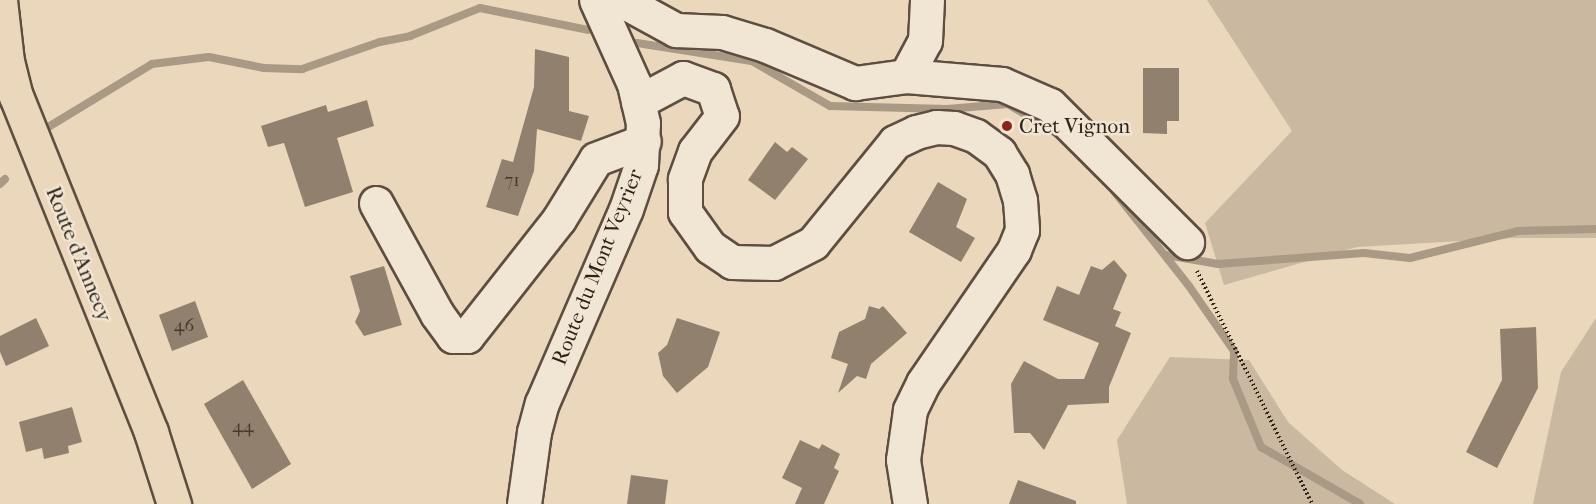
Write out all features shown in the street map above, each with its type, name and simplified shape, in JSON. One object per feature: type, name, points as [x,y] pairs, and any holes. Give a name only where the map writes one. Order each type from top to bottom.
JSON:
[{"type":"main road","name":"Route d'Annecy","points":[[0,0],[7,61],[16,96],[151,432],[174,504]]},
{"type":"street","name":"Route du Mont Veyrier","points":[[524,504],[534,432],[542,403],[636,185],[644,141],[639,102],[596,0]]},
{"type":"street","points":[[621,0],[675,30],[722,32],[765,45],[855,83],[906,76],[1002,84],[1050,105],[1099,158],[1144,195],[1182,236]]},
{"type":"street","points":[[906,76],[925,42],[927,0]]},
{"type":"street","points":[[639,102],[683,78],[713,89],[722,116],[695,150],[685,178],[685,212],[710,247],[732,262],[774,263],[793,257],[813,243],[895,142],[916,132],[936,127],[954,128],[976,136],[999,153],[1012,174],[1020,200],[1022,230],[1014,250],[923,383],[910,410],[903,460],[910,504]]},
{"type":"street","points":[[376,203],[437,314],[453,336],[467,336],[559,219],[596,159],[644,141]]},
{"type":"path","points":[[1182,236],[1312,504]]},
{"type":"shaded area","points":[[1207,0],[1596,0],[1596,238],[1513,238],[1357,247],[1224,285],[1205,223],[1292,131]]},
{"type":"shaded area","points":[[1596,318],[1596,504],[1533,504],[1561,372]]},
{"type":"shaded area","points":[[1170,357],[1249,360],[1288,422],[1342,470],[1395,504],[1127,504],[1117,440]]},
{"type":"building","points":[[535,49],[569,57],[569,111],[589,116],[581,141],[537,129],[534,171],[518,216],[486,207],[502,159],[513,162],[534,87]]},
{"type":"building","points":[[1143,68],[1179,68],[1179,121],[1167,121],[1167,134],[1143,133]]},
{"type":"building","points":[[367,100],[374,126],[337,138],[353,192],[305,207],[284,143],[268,147],[261,126],[326,105],[328,112]]},
{"type":"building","points":[[775,142],[787,152],[792,147],[808,159],[775,200],[748,180]]},
{"type":"building","points":[[938,182],[967,199],[956,227],[975,238],[961,262],[909,232]]},
{"type":"building","points":[[1114,260],[1127,275],[1113,309],[1121,312],[1115,326],[1131,333],[1109,387],[1109,403],[1068,405],[1044,450],[1030,433],[1014,433],[1011,384],[1024,361],[1058,379],[1084,379],[1099,343],[1043,320],[1057,286],[1079,295],[1091,266],[1102,270]]},
{"type":"building","points":[[384,266],[402,325],[364,336],[355,322],[360,311],[350,276]]},
{"type":"building","points":[[195,301],[208,337],[172,351],[159,315]]},
{"type":"building","points":[[869,306],[879,309],[883,306],[907,333],[871,364],[866,379],[857,376],[838,393],[848,364],[831,358],[839,332],[865,319]]},
{"type":"building","points":[[36,318],[49,346],[6,366],[0,352],[0,336]]},
{"type":"building","points":[[677,318],[720,332],[708,367],[677,393],[663,376],[658,353],[667,345]]},
{"type":"building","points":[[1536,327],[1538,388],[1497,468],[1466,452],[1502,380],[1500,329]]},
{"type":"building","points":[[243,380],[291,464],[252,489],[204,404]]},
{"type":"building","points":[[72,407],[82,442],[68,446],[69,453],[44,459],[42,448],[26,452],[19,422]]},
{"type":"building","points":[[800,440],[819,449],[822,444],[840,454],[834,468],[839,471],[824,504],[795,504],[802,488],[782,478]]},
{"type":"building","points":[[631,475],[668,480],[665,504],[627,504]]},
{"type":"building","points":[[1018,480],[1076,501],[1076,504],[1009,504]]},
{"type":"waterway","points":[[45,129],[152,64],[209,57],[264,68],[302,69],[380,42],[410,36],[480,8],[588,30]]},
{"type":"waterway","points":[[637,43],[752,61],[830,106],[947,109],[1008,104],[1062,137]]},
{"type":"waterway","points":[[0,184],[5,179]]},
{"type":"waterway","points":[[1114,191],[1189,286],[1234,351],[1233,379],[1261,447],[1360,504]]},
{"type":"waterway","points":[[1166,255],[1218,264],[1364,253],[1410,258],[1518,231],[1596,229]]},
{"type":"place","name":"Cret Vignon","points":[[1007,126]]}]
